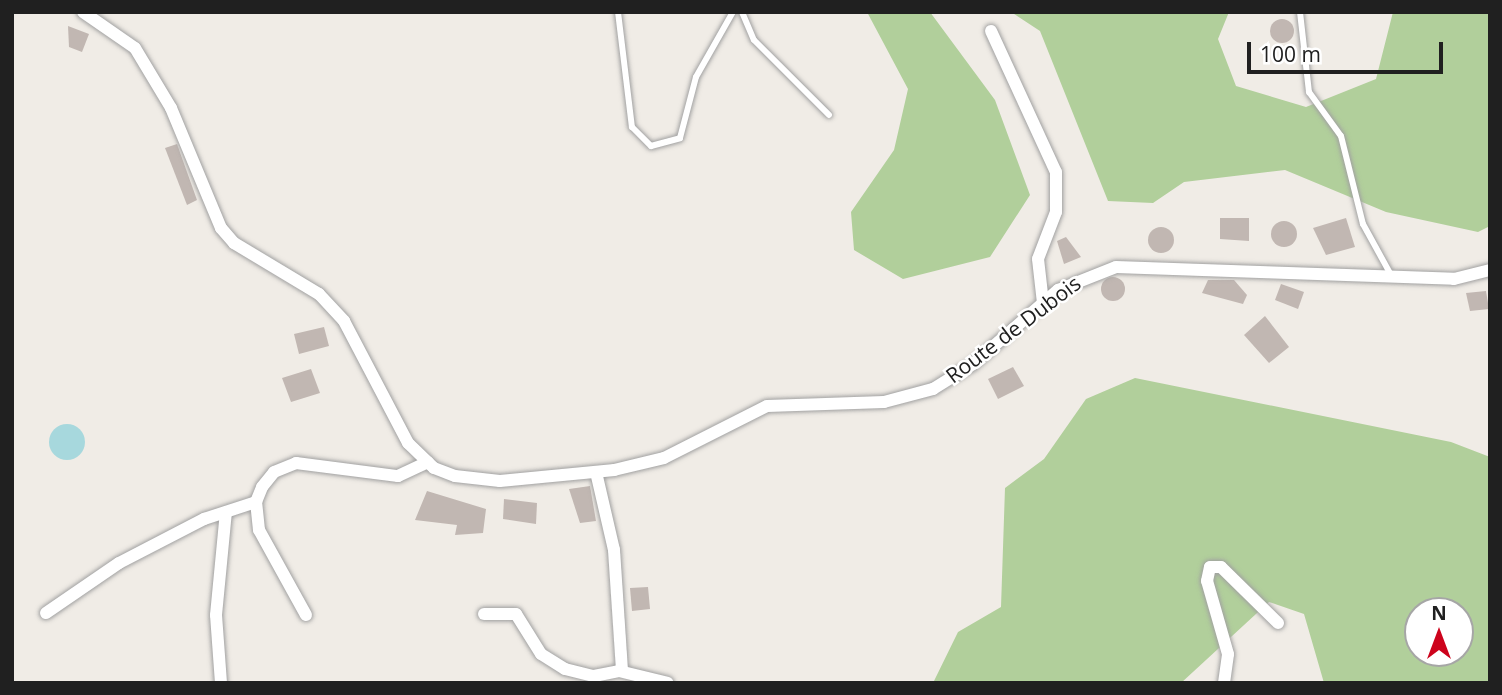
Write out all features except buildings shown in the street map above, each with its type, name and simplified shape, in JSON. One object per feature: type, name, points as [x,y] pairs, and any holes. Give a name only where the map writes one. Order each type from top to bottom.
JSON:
[{"type":"street","name":"Route de Dubois","points":[[83,12],[135,48],[171,108],[221,228],[234,243],[319,294],[344,321],[394,421],[428,462],[455,476],[500,481],[596,472],[664,458],[767,406],[884,402],[933,389],[974,364],[1043,303],[1086,274],[1116,267],[1454,279],[1490,270]]},
{"type":"street","points":[[991,31],[1056,172],[1056,212],[1038,260],[1043,303]]},
{"type":"street","points":[[306,615],[259,530],[256,502],[274,472],[296,463],[398,476],[428,462]]},
{"type":"street","points":[[596,472],[614,550],[622,671]]},
{"type":"street","points":[[46,614],[100,574],[226,512],[256,502]]},
{"type":"street","points":[[220,683],[216,615],[226,512]]},
{"type":"street","points":[[1224,683],[1228,654],[1207,581],[1210,567],[1221,567],[1278,623]]},
{"type":"street","points":[[484,614],[516,614],[541,654],[565,668],[594,676],[622,671],[668,683]]},
{"type":"lane","points":[[618,12],[632,127],[651,146],[680,138],[696,77],[733,12]]},
{"type":"lane","points":[[742,12],[754,40],[829,115]]},
{"type":"lane","points":[[1300,12],[1309,92],[1341,136],[1363,224],[1391,275]]},
{"type":"green space","points":[[867,12],[930,12],[995,100],[1030,195],[990,257],[903,279],[854,250],[851,212],[894,150],[908,89]]},
{"type":"green space","points":[[1011,12],[1229,12],[1218,39],[1236,86],[1306,107],[1376,79],[1393,12],[1490,12],[1490,226],[1478,232],[1386,212],[1285,170],[1184,182],[1153,203],[1108,201],[1040,31]]},
{"type":"green space","points":[[1135,378],[1451,442],[1490,457],[1490,683],[1324,683],[1304,614],[1269,602],[1181,683],[933,683],[958,632],[1001,607],[1005,488],[1044,459],[1086,399]]},
{"type":"water","points":[[67,424],[79,430],[85,442],[79,454],[67,460],[55,454],[49,442],[55,430]]}]
